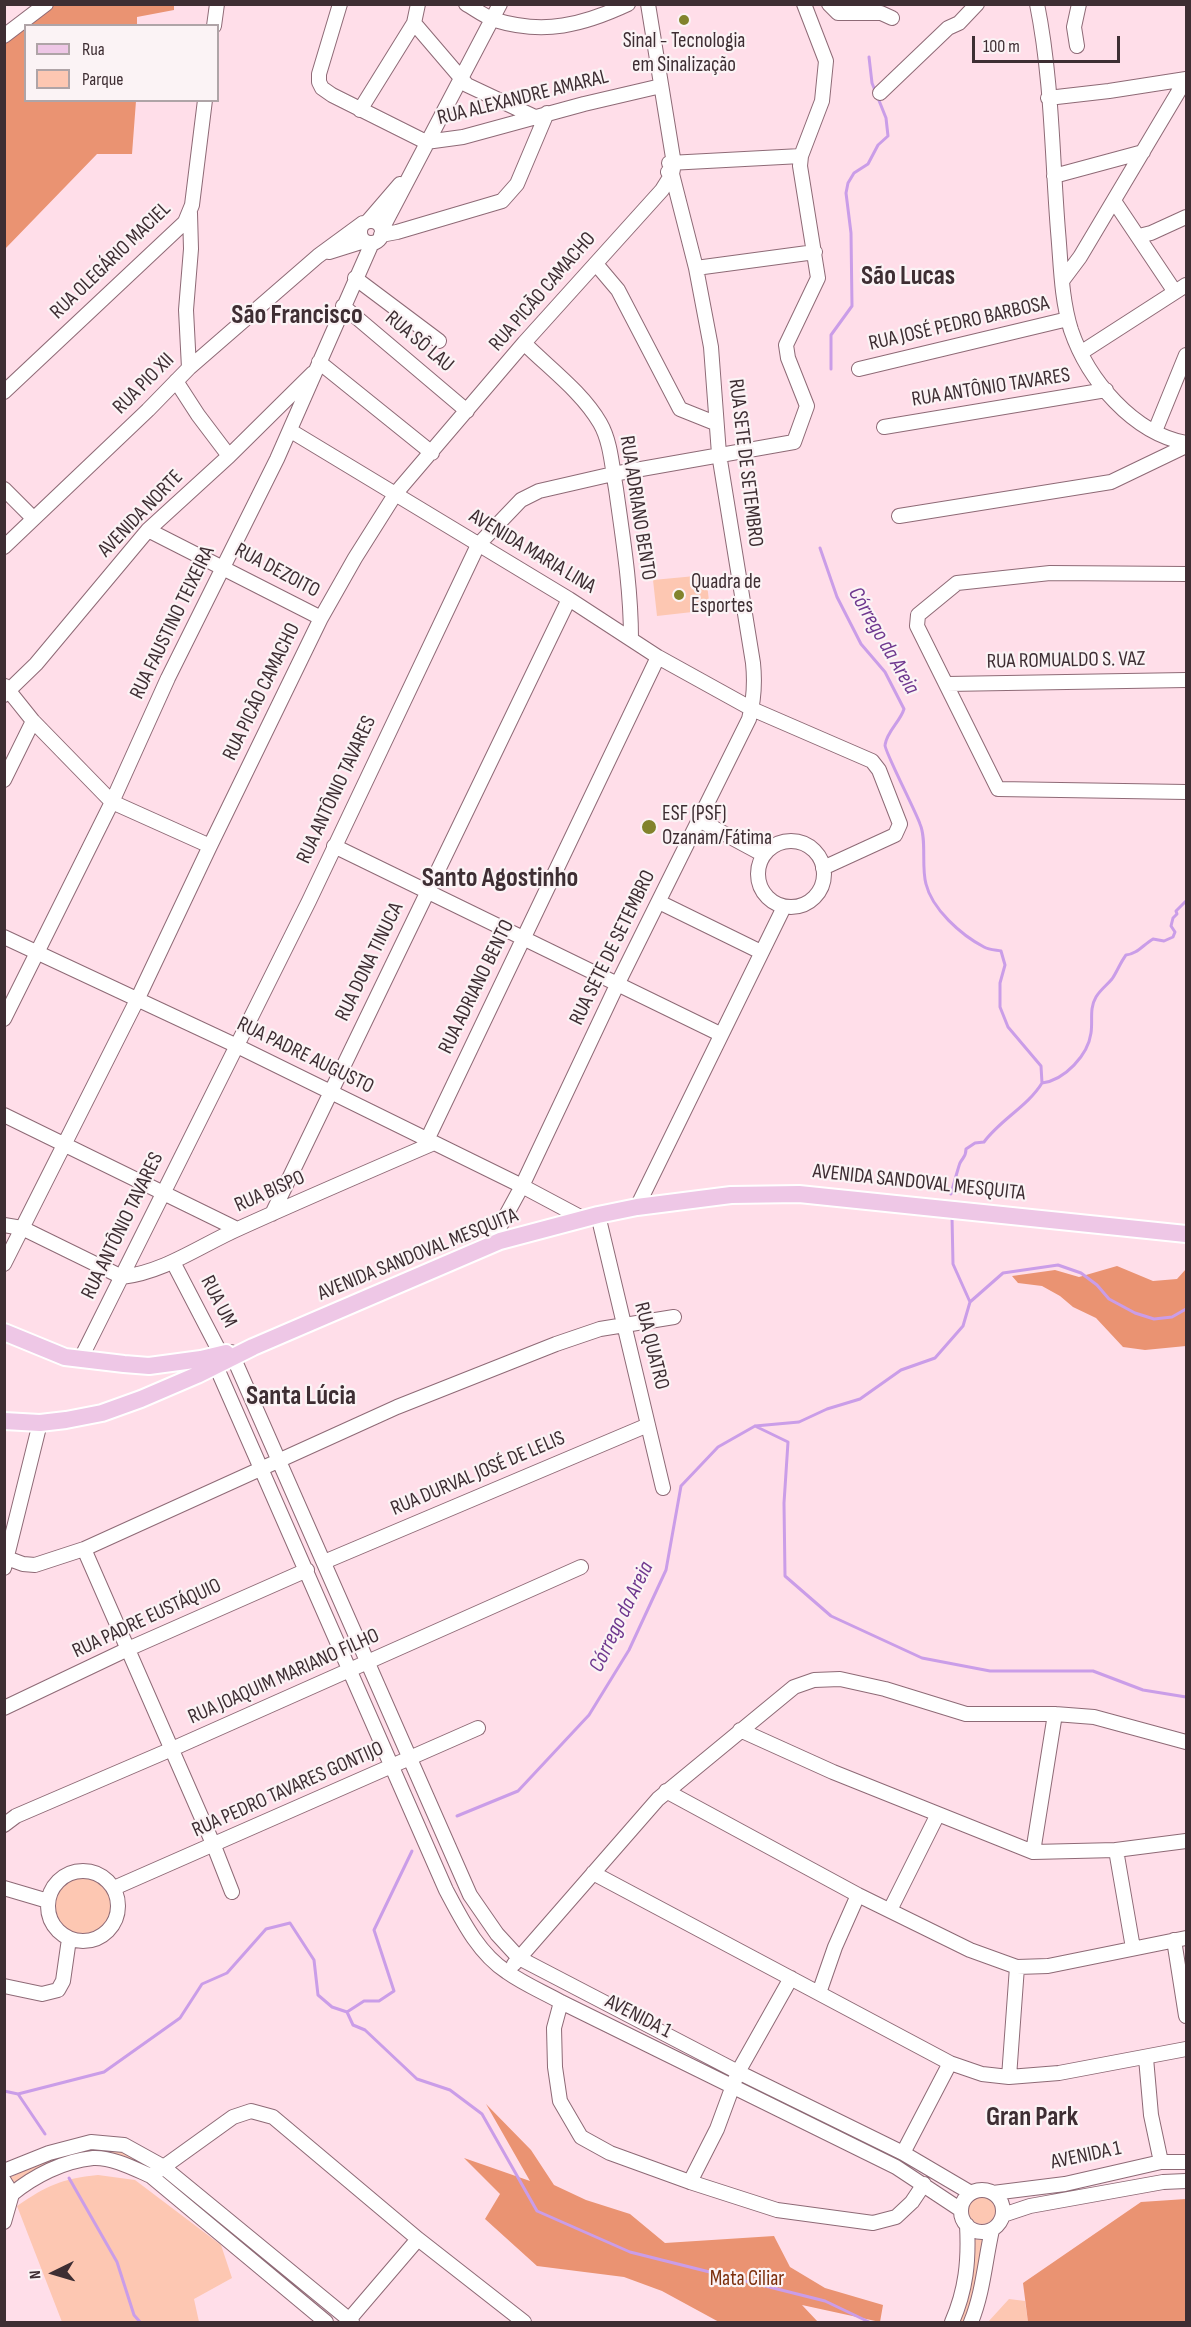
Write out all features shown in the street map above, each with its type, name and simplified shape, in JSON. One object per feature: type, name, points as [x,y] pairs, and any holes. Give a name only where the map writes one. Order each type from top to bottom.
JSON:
[{"type":"main road","name":"AVENIDA SANDOVAL MESQUITA","points":[[4,1420],[40,1423],[102,1413],[157,1394],[220,1358],[253,1347],[490,1245],[591,1217],[637,1207],[731,1195],[799,1194],[1186,1234]]},
{"type":"main road","points":[[4,1332],[65,1357],[80,1360],[149,1366],[220,1358]]},
{"type":"main road","points":[[149,1366],[161,1371],[165,1377],[165,1383],[157,1394]]},
{"type":"street","points":[[4,36],[46,4]]},
{"type":"street","points":[[214,24],[216,4]]},
{"type":"street","name":"RUA ALEXANDRE AMARAL","points":[[340,4],[319,74],[322,88],[360,110],[426,142],[463,137],[541,115],[661,86]]},
{"type":"street","points":[[360,110],[414,23],[418,4]]},
{"type":"street","points":[[466,4],[493,19],[540,26],[576,25],[628,4]]},
{"type":"street","name":"RUA FAUSTINO TEIXEIRA","points":[[4,1019],[112,802],[168,678],[291,431],[355,278],[375,237],[396,205],[426,142],[500,4]]},
{"type":"street","points":[[648,4],[661,86]]},
{"type":"street","points":[[696,268],[815,252],[804,200],[801,156],[822,101],[826,61],[804,4]]},
{"type":"street","points":[[829,4],[838,13],[881,13],[892,18]]},
{"type":"street","points":[[880,93],[948,28],[959,23],[977,4]]},
{"type":"street","points":[[1037,4],[1048,98],[1062,281],[1068,320],[1089,367],[1122,408],[1139,423],[1170,439],[1186,444]]},
{"type":"street","points":[[1077,46],[1074,27],[1079,4]]},
{"type":"street","points":[[414,23],[460,78],[472,88],[541,115]]},
{"type":"street","points":[[1048,98],[1109,92],[1186,79]]},
{"type":"street","points":[[1062,281],[1080,257],[1186,79]]},
{"type":"street","name":"RUA SETE DE SETEMBRO","points":[[490,1245],[522,1186],[752,709],[755,686],[753,663],[719,454],[711,347],[696,268],[670,168],[671,148],[661,86]]},
{"type":"street","name":"RUA OLEGÁRIO MACIEL","points":[[4,392],[185,222],[190,213],[205,102]]},
{"type":"street","name":"RUA PIO XII","points":[[318,256],[375,237],[502,201],[517,184],[541,115]]},
{"type":"street","points":[[1054,176],[1143,152]]},
{"type":"street","points":[[670,168],[801,156]]},
{"type":"street","name":"RUA PICÃO CAMACHO","points":[[4,1264],[138,998],[321,618],[351,566],[396,494],[524,343],[662,190],[670,168]]},
{"type":"street","name":"RUA FAUSTINO TEIXEIRA","points":[[366,222],[410,174]]},
{"type":"street","points":[[1082,352],[1181,289],[1114,201]]},
{"type":"street","points":[[189,368],[186,310],[191,240],[190,213]]},
{"type":"street","points":[[1139,236],[1186,217]]},
{"type":"street","points":[[366,222],[378,223],[375,237],[359,231],[366,222]]},
{"type":"street","name":"RUA PIO XII","points":[[4,546],[148,410],[189,368],[318,256],[366,222]]},
{"type":"street","name":"RUA ANTÔNIO TAVARES","points":[[80,1360],[309,901],[478,545],[507,513],[528,495],[553,486],[794,442],[807,406],[788,358],[786,345],[818,278],[815,252]]},
{"type":"street","points":[[596,264],[618,290],[680,409],[715,423]]},
{"type":"street","points":[[355,278],[439,341]]},
{"type":"street","name":"RUA SÔ LAU","points":[[343,306],[467,411]]},
{"type":"street","name":"RUA JOSÉ PEDRO BARBOSA","points":[[859,369],[1068,320]]},
{"type":"street","name":"RUA ADRIANO BENTO","points":[[524,343],[574,392],[600,423],[607,440],[631,605],[631,639]]},
{"type":"street","points":[[1155,431],[1186,355]]},
{"type":"street","points":[[318,366],[432,453]]},
{"type":"street","name":"AVENIDA NORTE","points":[[6,690],[36,664],[148,530],[229,456],[318,366]]},
{"type":"street","points":[[176,381],[229,456]]},
{"type":"street","name":"RUA ANTÔNIO TAVARES","points":[[884,427],[1106,390]]},
{"type":"street","name":"AVENIDA MARIA LINA","points":[[291,431],[569,598],[658,657],[752,709],[872,761],[879,770],[900,824],[895,835],[824,868]]},
{"type":"street","points":[[898,516],[1111,482],[1186,444]]},
{"type":"street","points":[[4,489],[33,518]]},
{"type":"street","name":"RUA DEZOITO","points":[[148,530],[321,618]]},
{"type":"street","points":[[1186,574],[1050,573],[957,583],[918,615],[917,626],[998,789],[1186,792]]},
{"type":"street","name":"RUA DONA TINUCA","points":[[273,1214],[569,598]]},
{"type":"street","name":"RUA ADRIANO BENTO","points":[[431,1142],[524,937],[658,657]]},
{"type":"street","name":"RUA ROMUALDO S. VAZ","points":[[947,684],[1186,680]]},
{"type":"street","points":[[6,690],[112,802],[210,846]]},
{"type":"street","points":[[4,780],[33,721]]},
{"type":"street","points":[[699,820],[764,855]]},
{"type":"street","points":[[782,842],[803,843],[813,849],[824,868],[824,879],[820,889],[814,898],[800,906],[784,907],[774,903],[765,895],[760,886],[759,864],[772,847],[782,842]]},
{"type":"street","points":[[334,846],[720,1034]]},
{"type":"street","points":[[659,902],[761,952]]},
{"type":"street","points":[[637,1207],[784,907]]},
{"type":"street","name":"RUA PADRE AUGUSTO","points":[[4,937],[138,998],[522,1186],[591,1217]]},
{"type":"street","points":[[4,1115],[237,1229]]},
{"type":"street","name":"RUA BISPO","points":[[122,1277],[173,1262],[237,1229],[431,1142]]},
{"type":"street","name":"RUA QUATRO","points":[[591,1217],[623,1324],[663,1488]]},
{"type":"street","points":[[4,1224],[22,1228],[122,1277]]},
{"type":"street","name":"RUA UM","points":[[173,1262],[220,1358]]},
{"type":"street","points":[[40,1423],[5,1561],[35,1565],[84,1549],[397,1407],[556,1344],[623,1324],[674,1317]]},
{"type":"street","name":"AVENIDA 1","points":[[220,1358],[280,1462],[408,1759],[470,1895],[497,1934],[519,1958],[738,2072],[903,2153],[971,2193]]},
{"type":"street","name":"AVENIDA 1","points":[[220,1358],[262,1469],[392,1767],[464,1924],[484,1951],[506,1972],[561,2002],[896,2167],[961,2210]]},
{"type":"street","name":"RUA DURVAL JOSÉ DE LELIS","points":[[324,1562],[648,1425]]},
{"type":"street","points":[[84,1549],[232,1892]]},
{"type":"street","name":"RUA JOAQUIM MARIANO FILHO","points":[[4,1825],[16,1816],[581,1567]]},
{"type":"street","name":"RUA PADRE EUSTÁQUIO","points":[[4,1708],[128,1649],[307,1570]]},
{"type":"street","points":[[506,1972],[666,1791],[794,1687],[814,1680],[840,1679],[885,1689],[966,1714],[1055,1714],[1094,1717],[1186,1742]]},
{"type":"street","points":[[1033,1852],[1055,1714]]},
{"type":"street","name":"RUA PEDRO TAVARES GONTIJO","points":[[114,1888],[478,1728]]},
{"type":"street","points":[[740,1730],[833,1772],[1033,1852],[1116,1850],[1186,1841]]},
{"type":"street","points":[[666,1791],[858,1895],[970,1950],[1017,1967],[1048,1966],[1180,1939],[1186,2016]]},
{"type":"street","points":[[890,1910],[938,1814]]},
{"type":"street","points":[[1116,1850],[1132,1948]]},
{"type":"street","points":[[79,1871],[91,1872],[102,1876],[114,1888],[118,1906],[116,1917],[111,1928],[102,1936],[92,1940],[69,1939],[52,1924],[48,1913],[51,1890],[68,1874],[79,1871]]},
{"type":"street","points":[[593,1873],[950,2063],[982,2074],[1010,2077],[1059,2073],[1186,2049]]},
{"type":"street","points":[[4,1888],[48,1901]]},
{"type":"street","points":[[819,1992],[835,1947],[858,1895]]},
{"type":"street","points":[[4,1986],[42,1994],[58,1990],[63,1981],[69,1939]]},
{"type":"street","points":[[1010,2077],[1017,1967]]},
{"type":"street","points":[[690,2182],[717,2129],[738,2072],[791,1978]]},
{"type":"street","points":[[561,2002],[554,2028],[556,2078],[560,2101],[581,2137],[610,2153],[777,2210],[873,2223],[896,2217],[912,2202],[924,2184]]},
{"type":"street","points":[[1146,2058],[1151,2115],[1161,2162]]},
{"type":"street","points":[[903,2153],[950,2063]]},
{"type":"street","points":[[151,2176],[233,2117],[251,2111],[273,2117],[418,2240],[524,2322]]},
{"type":"street","points":[[4,2170],[50,2152],[91,2142],[124,2145],[162,2166],[349,2322],[418,2240]]},
{"type":"street","points":[[4,2222],[12,2194],[32,2178],[59,2167],[94,2158],[124,2164],[151,2176],[326,2322]]},
{"type":"street","name":"AVENIDA 1","points":[[993,2193],[1065,2184],[1161,2162],[1186,2162]]},
{"type":"street","points":[[4,2181],[12,2194]]},
{"type":"street","name":"AVENIDA 1","points":[[1003,2215],[1030,2206],[1163,2182],[1186,2181]]},
{"type":"street","points":[[952,2322],[959,2306],[969,2258],[967,2225],[961,2210],[966,2198],[978,2190],[993,2193],[1001,2202],[1003,2215],[1001,2221],[992,2230],[979,2303],[971,2322]]},
{"type":"street","points":[[967,2225],[979,2232],[992,2230]]},
{"type":"green space","points":[[44,5],[174,5],[174,10],[137,17],[137,24],[24,24],[24,102],[136,102],[132,154],[97,154],[5,249],[4,27]]},
{"type":"green space","points":[[706,575],[710,610],[657,616],[653,580]]},
{"type":"green space","points":[[1117,1266],[1153,1281],[1177,1279],[1186,1269],[1186,1346],[1145,1350],[1123,1347],[1096,1318],[1073,1307],[1060,1296],[1042,1286],[1018,1283],[1012,1276],[1055,1270],[1079,1277]]},
{"type":"green space","points":[[83,1877],[94,1879],[107,1890],[112,1906],[110,1917],[99,1930],[83,1935],[72,1933],[59,1922],[54,1906],[56,1895],[67,1882]]},
{"type":"green space","name":"Mata Ciliar","points":[[486,2104],[531,2150],[554,2185],[586,2200],[630,2214],[665,2243],[774,2236],[790,2267],[825,2288],[883,2305],[880,2322],[802,2305],[818,2322],[719,2322],[662,2291],[624,2277],[537,2266],[485,2219],[500,2194],[464,2158],[530,2181]]},
{"type":"green space","points":[[91,2149],[123,2151],[148,2165],[144,2169],[124,2156],[98,2153],[67,2160],[12,2183],[9,2178],[51,2158]]},
{"type":"green space","points":[[98,2175],[135,2180],[221,2245],[232,2278],[194,2299],[199,2322],[62,2322],[17,2206],[55,2184]]},
{"type":"green space","points":[[982,2196],[992,2200],[996,2210],[992,2220],[982,2224],[972,2220],[968,2210],[972,2200]]},
{"type":"green space","points":[[1186,2199],[1186,2322],[1028,2322],[1023,2283],[1141,2202]]},
{"type":"green space","points":[[972,2239],[985,2240],[980,2255],[975,2301],[966,2322],[959,2322],[972,2281],[974,2260]]},
{"type":"green space","points":[[1009,2299],[1025,2301],[1028,2322],[988,2322]]},
{"type":"waterway","points":[[831,369],[831,335],[852,306],[851,233],[846,193],[848,183],[854,173],[868,164],[878,145],[888,136],[886,118],[872,83],[869,57]]},
{"type":"waterway","name":"Córrego da Areia","points":[[820,548],[837,597],[861,644],[885,672],[904,709],[888,735],[885,745],[922,830],[925,877],[929,893],[941,912],[966,936],[986,948],[1001,951],[1005,965],[1000,983],[1000,1007],[1008,1027],[1041,1066],[1042,1083]]},
{"type":"waterway","points":[[951,1194],[966,1149],[975,1143],[984,1142],[1029,1099],[1042,1083],[1059,1077],[1074,1065],[1089,1041],[1093,1006],[1098,994],[1112,979],[1126,955],[1137,951],[1153,939],[1164,941],[1173,937],[1175,932],[1171,926],[1173,918],[1177,914],[1176,911],[1186,901]]},
{"type":"waterway","name":"Córrego da Areia","points":[[457,1816],[518,1791],[589,1715],[629,1650],[666,1570],[681,1486],[718,1447],[755,1426],[799,1422],[827,1409],[860,1399],[901,1370],[935,1358],[963,1326],[970,1302],[953,1264],[952,1217]]},
{"type":"waterway","points":[[970,1302],[1003,1273],[1058,1265],[1081,1273],[1097,1285],[1109,1299],[1135,1313],[1154,1319],[1172,1317],[1186,1309]]},
{"type":"waterway","points":[[755,1426],[788,1442],[784,1503],[785,1576],[831,1616],[922,1658],[990,1671],[1093,1671],[1143,1690],[1186,1697]]},
{"type":"waterway","name":"Córrego da Areia","points":[[4,2091],[18,2094],[104,2072],[180,2018],[202,1984],[227,1973],[266,1929],[290,1923],[314,1960],[318,1995],[332,2007],[347,2012],[364,2001],[379,2001],[394,1991],[374,1930],[412,1851]]},
{"type":"waterway","points":[[347,2012],[353,2025],[365,2030],[417,2079],[450,2090],[482,2114],[537,2211],[630,2252],[825,2301],[869,2322]]},
{"type":"waterway","points":[[18,2094],[45,2134]]},
{"type":"waterway","points":[[69,2178],[117,2262],[134,2315],[140,2322]]},
{"type":"place","name":"Sinal - Tecnologia em Sinalização","points":[[684,20]]},
{"type":"place","name":"Quadra de Esportes","points":[[679,595]]},
{"type":"place","name":"ESF (PSF) Ozanam/Fátima","points":[[649,827]]},
{"type":"district","name":"São Lucas","points":[[908,277]]},
{"type":"district","name":"São Francisco","points":[[297,316]]},
{"type":"district","name":"Santo Agostinho","points":[[500,879]]},
{"type":"district","name":"Santa Lúcia","points":[[301,1397]]},
{"type":"district","name":"Gran Park","points":[[1032,2118]]}]
